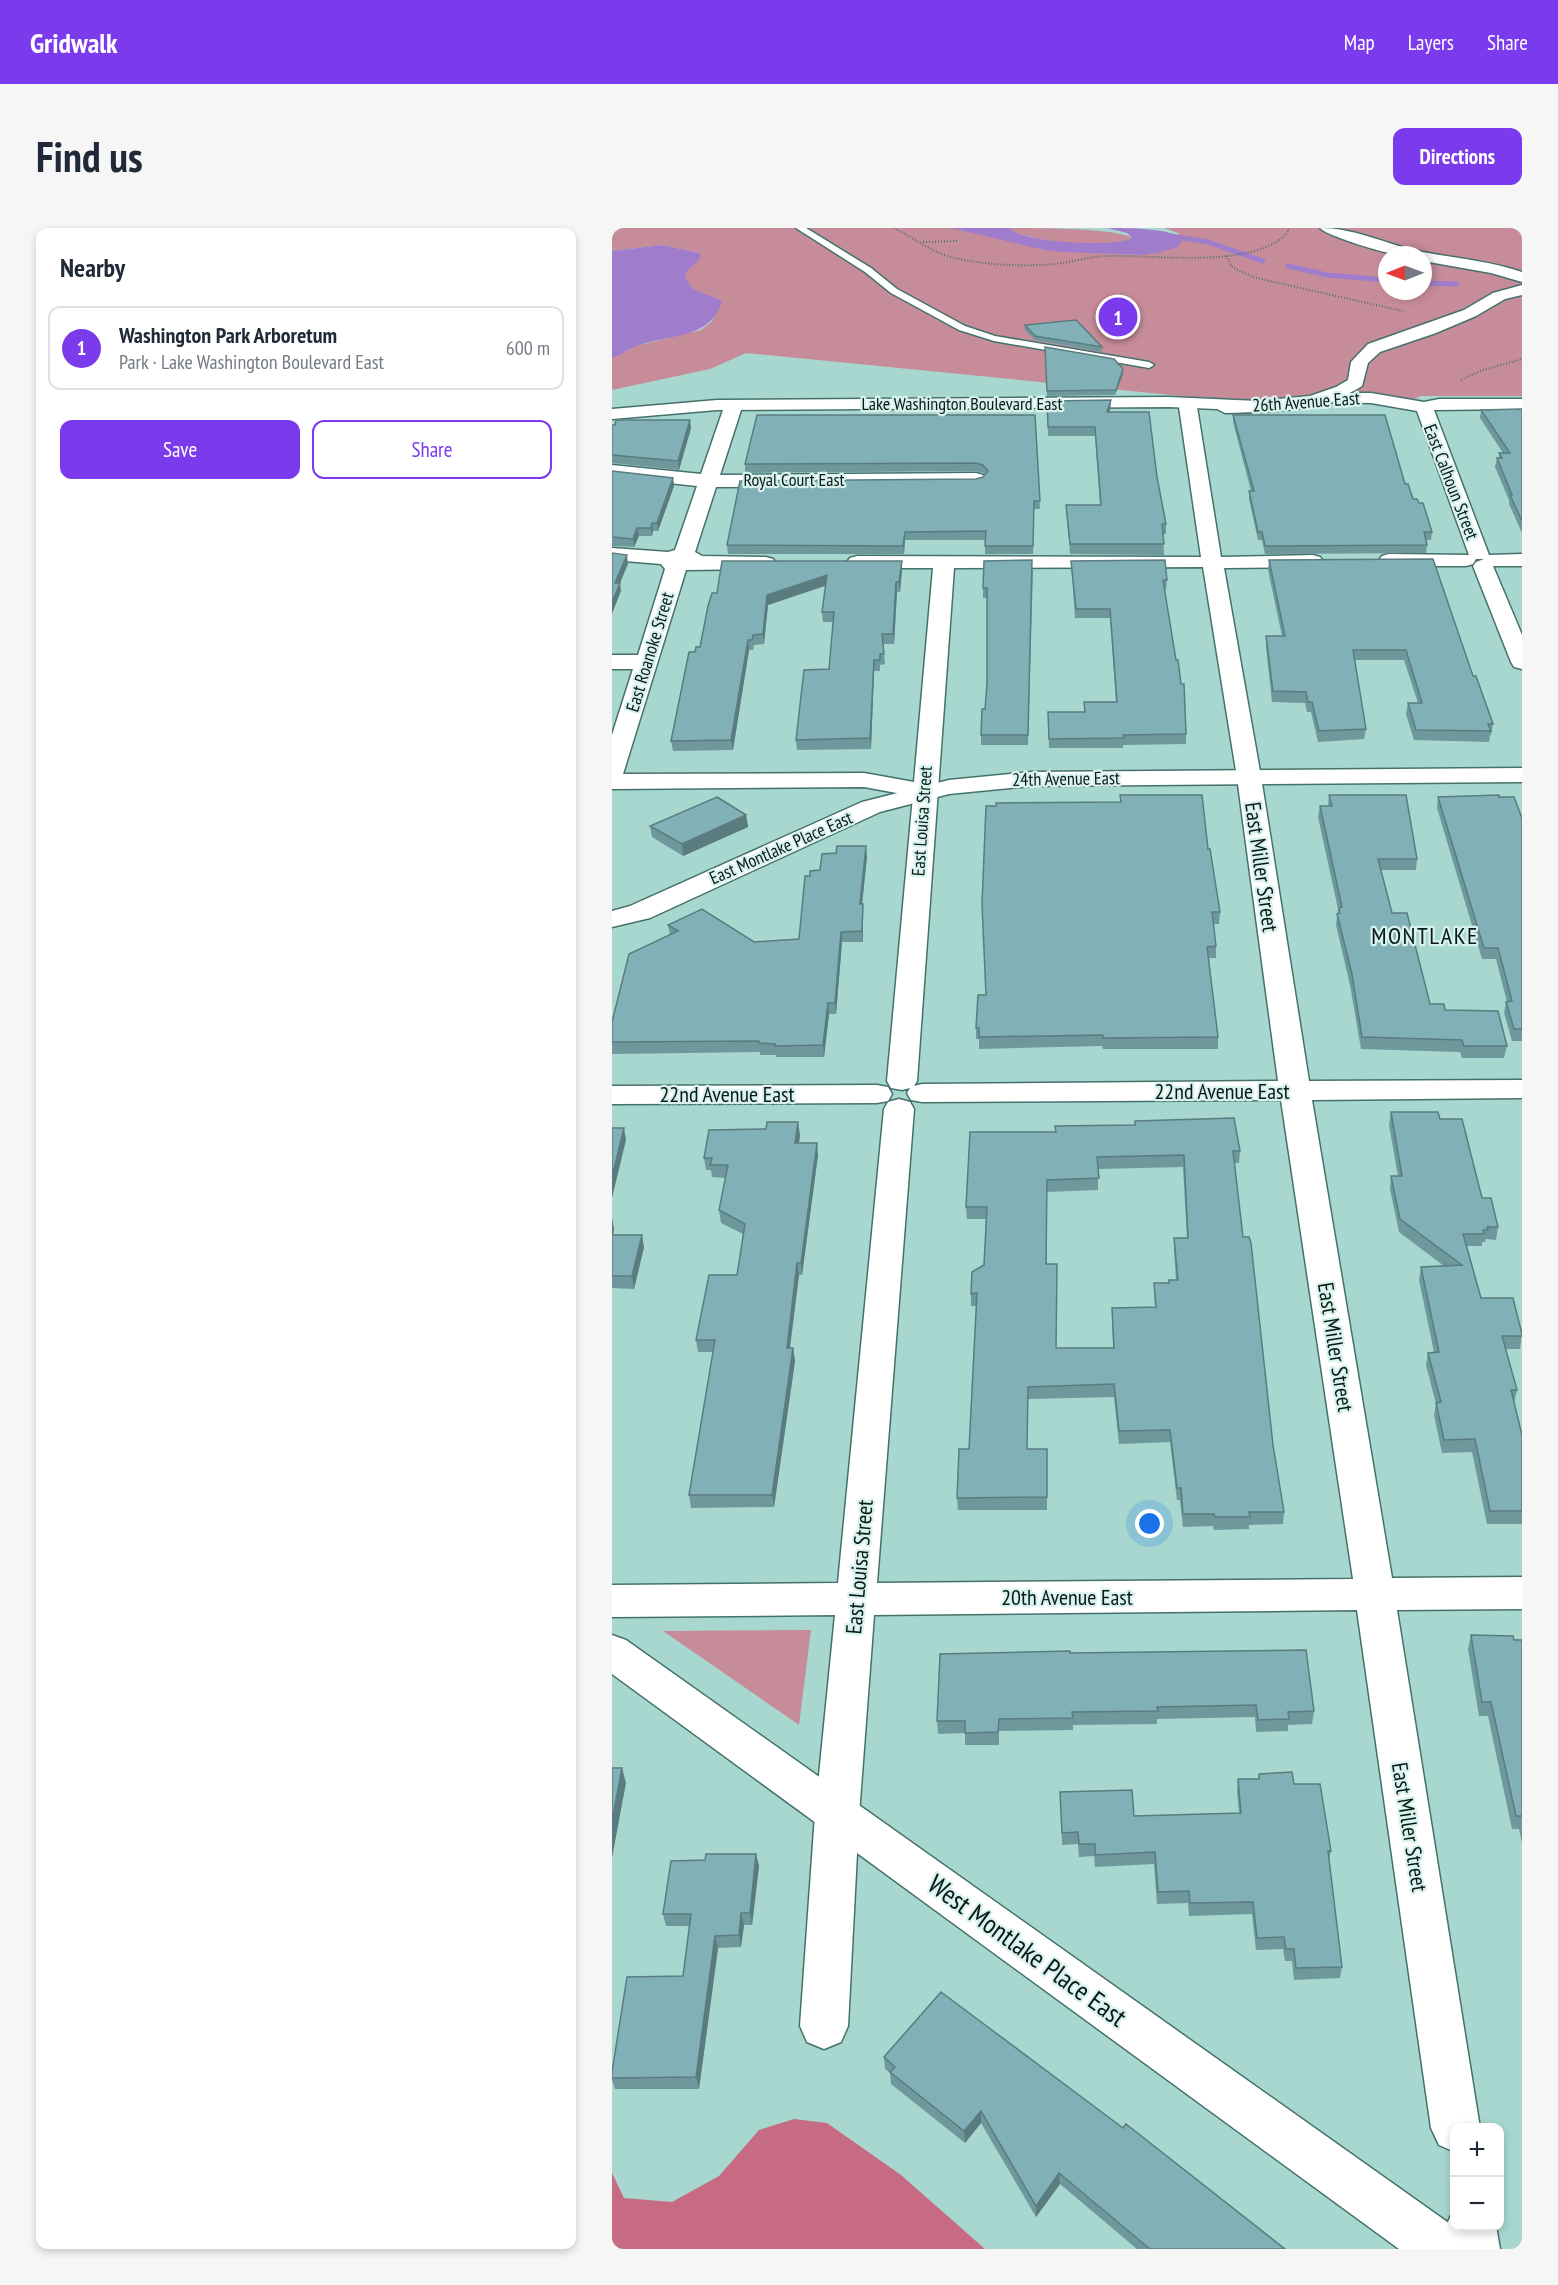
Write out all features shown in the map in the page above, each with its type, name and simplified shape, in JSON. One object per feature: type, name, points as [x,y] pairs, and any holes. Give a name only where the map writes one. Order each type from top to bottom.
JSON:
[{"type":"street","points":[[1327,228],[1437,259],[1491,266],[1522,279]]},
{"type":"street","points":[[1327,398],[1356,382],[1360,362],[1374,348],[1470,313],[1522,279]]},
{"type":"street","name":"26th Avenue East","points":[[1188,407],[1228,408],[1327,398],[1371,398],[1424,409],[1439,404],[1522,404]]},
{"type":"street","name":"Lake Washington Boulevard East","points":[[1152,404],[1188,407]]},
{"type":"street","name":"Lake Washington Boulevard East","points":[[612,414],[706,406],[773,405],[1247,405]]},
{"type":"street","name":"Lake Washington Boulevard East","points":[[706,406],[773,405]]},
{"type":"street","name":"East Roanoke Street","points":[[612,773],[733,407]]},
{"type":"street","name":"East Miller Street","points":[[1188,407],[1249,777],[1295,1091],[1455,2123]]},
{"type":"street","name":"East Calhoun Street","points":[[1424,409],[1480,560],[1522,662]]},
{"type":"street","name":"Royal Court East","points":[[612,471],[708,481],[976,478]]},
{"type":"street","points":[[612,554],[681,560],[783,563]]},
{"type":"street","points":[[1370,561],[1522,560]]},
{"type":"street","points":[[841,562],[1335,561]]},
{"type":"street","name":"East Louisa Street","points":[[824,2026],[837,1815],[944,562]]},
{"type":"street","points":[[612,662],[648,662]]},
{"type":"street","name":"24th Avenue East","points":[[612,782],[864,780],[924,791],[1003,780],[1522,776]]},
{"type":"street","name":"East Montlake Place East","points":[[612,919],[640,912],[871,807],[924,791]]},
{"type":"street","name":"East Montlake Place East","points":[[612,937],[621,933],[640,912]]},
{"type":"street","name":"22nd Avenue East","points":[[612,1095],[1522,1089]]},
{"type":"street","name":"20th Avenue East","points":[[612,1601],[1522,1593]]},
{"type":"street","name":"West Montlake Place East","points":[[612,1652],[1442,2249]]},
{"type":"street","points":[[1472,2231],[1474,2249]]},
{"type":"lane","points":[[800,228],[868,270],[894,291],[962,328],[994,338],[1149,364]]},
{"type":"path","points":[[894,228],[937,252],[951,257],[998,264],[1054,264],[1104,256],[1182,258],[1226,256],[1251,252],[1284,237],[1289,230],[1286,228]]},
{"type":"path","points":[[922,242],[957,241]]},
{"type":"path","points":[[1226,256],[1228,264],[1235,271],[1256,278],[1372,303]]},
{"type":"path","points":[[1454,383],[1480,371],[1522,358]]},
{"type":"shaded area","points":[[612,228],[968,228],[1044,250],[1142,255],[1183,239],[1178,233],[1164,228],[1522,228],[1522,396],[1421,396],[1410,401],[1356,393],[1217,401],[1215,398],[746,353],[710,369],[612,390],[612,358],[636,346],[701,330],[712,321],[720,307],[693,289],[685,277],[700,253],[662,245],[612,251]]},
{"type":"shaded area","points":[[951,228],[1010,228],[1031,237],[1089,243],[1108,243],[1132,238],[1127,233],[1107,228],[1159,231],[1177,235],[1183,239],[1178,247],[1142,255],[1064,252],[1044,250]]},
{"type":"shaded area","points":[[1010,228],[1094,230],[1132,238],[1107,244],[1071,243],[1036,238],[1010,230]]},
{"type":"shaded area","points":[[662,245],[700,253],[700,259],[688,270],[685,277],[693,289],[722,301],[716,314],[698,329],[687,334],[637,346],[612,358],[612,251]]},
{"type":"shaded area","points":[[811,1630],[799,1725],[663,1631]]},
{"type":"shaded area","points":[[794,2119],[827,2123],[901,2175],[985,2249],[612,2249],[612,2173],[624,2198],[672,2202],[719,2176],[759,2130]]},
{"type":"building","points":[[1076,320],[1102,347],[1035,336],[1025,325]]},
{"type":"building","points":[[1045,347],[1114,359],[1123,369],[1116,390],[1047,391]]},
{"type":"building","points":[[1111,400],[1107,412],[1149,412],[1157,477],[1166,524],[1162,524],[1164,544],[1070,544],[1066,505],[1101,505],[1095,427],[1048,427],[1047,401]]},
{"type":"building","points":[[1522,409],[1522,521],[1497,458],[1502,458],[1499,453],[1510,453],[1481,410]]},
{"type":"building","points":[[757,415],[1035,415],[1040,501],[1034,501],[1033,546],[985,546],[986,531],[905,532],[903,546],[727,545],[740,481],[976,479],[983,477],[988,471],[983,465],[976,463],[745,464]]},
{"type":"building","points":[[1233,415],[1385,415],[1405,484],[1408,484],[1413,499],[1423,503],[1432,532],[1424,532],[1427,545],[1265,546],[1262,532],[1258,532],[1249,491],[1254,491]]},
{"type":"building","points":[[616,420],[690,420],[678,461],[612,455],[612,425],[615,425]]},
{"type":"building","points":[[612,471],[673,478],[657,523],[652,523],[651,528],[637,528],[633,539],[612,537]]},
{"type":"building","points":[[612,553],[627,555],[615,583],[620,583],[612,602]]},
{"type":"building","points":[[1433,559],[1473,676],[1476,676],[1493,724],[1488,724],[1491,731],[1416,730],[1408,703],[1422,703],[1406,650],[1353,650],[1366,729],[1319,731],[1312,702],[1308,702],[1306,692],[1273,691],[1266,636],[1285,636],[1269,560]]},
{"type":"building","points":[[1032,560],[1028,735],[981,735],[982,709],[985,709],[987,683],[987,588],[983,588],[984,561]]},
{"type":"building","points":[[1165,560],[1167,580],[1163,580],[1176,660],[1178,660],[1181,684],[1184,684],[1186,734],[1049,739],[1048,712],[1085,712],[1084,702],[1117,702],[1110,609],[1076,609],[1071,561]]},
{"type":"building","points":[[722,561],[902,561],[899,582],[896,582],[893,634],[882,634],[884,654],[880,654],[880,660],[874,660],[870,738],[796,740],[804,670],[829,669],[834,612],[822,612],[827,575],[767,595],[763,634],[753,635],[752,640],[748,640],[731,740],[671,741],[689,652],[695,652],[696,647],[700,647],[712,593],[717,593]]},
{"type":"building","points":[[1120,795],[1202,795],[1208,849],[1210,849],[1220,912],[1212,912],[1216,946],[1207,947],[1218,1037],[1103,1038],[1103,1035],[979,1037],[979,1028],[976,1028],[978,995],[986,995],[982,904],[986,806],[996,806],[996,803],[1121,802]]},
{"type":"building","points":[[1329,795],[1406,795],[1417,859],[1378,859],[1392,913],[1407,913],[1430,1004],[1444,1004],[1445,1010],[1498,1011],[1507,1046],[1464,1046],[1462,1040],[1362,1037],[1352,974],[1337,914],[1340,913],[1339,908],[1342,907],[1320,806],[1332,806]]},
{"type":"building","points":[[1499,795],[1499,797],[1514,797],[1522,818],[1522,1029],[1514,1029],[1506,1002],[1512,1001],[1498,948],[1484,948],[1438,797]]},
{"type":"building","points":[[717,797],[746,815],[682,844],[650,826]]},
{"type":"building","points":[[837,846],[866,846],[860,904],[863,904],[862,931],[841,932],[835,1003],[828,1003],[823,1045],[775,1046],[775,1044],[759,1043],[759,1041],[612,1042],[612,1022],[629,954],[678,931],[668,925],[702,909],[754,942],[799,939],[805,876],[810,876],[810,871],[820,870],[822,854],[836,853]]},
{"type":"building","points":[[1391,1112],[1438,1112],[1440,1119],[1462,1119],[1482,1198],[1491,1198],[1498,1227],[1487,1227],[1488,1230],[1483,1230],[1484,1234],[1463,1234],[1481,1298],[1513,1298],[1522,1334],[1522,1336],[1502,1336],[1517,1390],[1511,1390],[1522,1435],[1522,1511],[1490,1511],[1475,1439],[1444,1440],[1436,1403],[1441,1402],[1428,1353],[1439,1352],[1421,1267],[1462,1265],[1400,1219],[1391,1176],[1402,1176]]},
{"type":"building","points":[[1234,1118],[1240,1151],[1233,1151],[1243,1237],[1249,1237],[1251,1243],[1273,1445],[1284,1512],[1249,1512],[1250,1517],[1183,1514],[1181,1488],[1177,1488],[1170,1430],[1119,1431],[1114,1384],[1028,1387],[1027,1449],[1047,1449],[1047,1497],[957,1498],[959,1449],[969,1449],[977,1293],[971,1294],[972,1272],[984,1265],[987,1207],[966,1207],[970,1132],[1056,1132],[1055,1126],[1135,1125],[1135,1121]],"holes":[[[1184,1155],[1188,1238],[1174,1238],[1178,1280],[1169,1280],[1169,1283],[1154,1283],[1156,1307],[1112,1308],[1114,1348],[1056,1348],[1057,1264],[1046,1264],[1047,1180],[1099,1178],[1097,1157]]]},
{"type":"building","points":[[767,1122],[798,1122],[795,1143],[817,1143],[801,1263],[797,1263],[787,1348],[793,1348],[772,1495],[689,1495],[715,1340],[696,1340],[709,1275],[737,1275],[745,1224],[719,1210],[728,1165],[710,1165],[712,1158],[704,1158],[709,1130],[766,1129]]},
{"type":"building","points":[[612,1128],[624,1128],[612,1177]]},
{"type":"building","points":[[612,1235],[642,1235],[632,1276],[612,1276]]},
{"type":"building","points":[[1471,1635],[1513,1636],[1514,1640],[1522,1640],[1522,1816],[1516,1816],[1491,1702],[1482,1702]]},
{"type":"building","points":[[1306,1650],[1314,1711],[1288,1712],[1289,1719],[1258,1720],[1256,1705],[1157,1707],[1158,1711],[1072,1712],[1073,1718],[999,1719],[998,1732],[965,1733],[965,1721],[937,1721],[940,1654]]},
{"type":"building","points":[[612,1768],[622,1768],[612,1821]]},
{"type":"building","points":[[1292,1772],[1294,1784],[1320,1784],[1331,1851],[1328,1851],[1342,1967],[1296,1968],[1294,1949],[1286,1949],[1284,1937],[1257,1938],[1253,1902],[1190,1903],[1189,1891],[1158,1892],[1155,1852],[1095,1855],[1095,1844],[1079,1844],[1078,1832],[1062,1833],[1060,1792],[1132,1790],[1134,1816],[1241,1813],[1238,1779],[1259,1779],[1259,1774]]},
{"type":"building","points":[[706,1854],[756,1854],[750,1913],[741,1913],[739,1935],[715,1936],[696,2077],[612,2078],[627,1977],[683,1976],[691,1914],[663,1914],[671,1861],[705,1860]]},
{"type":"building","points":[[941,1992],[1123,2128],[1126,2124],[1285,2249],[1150,2249],[1059,2173],[1036,2206],[981,2111],[964,2131],[890,2072],[895,2067],[884,2057]]},
{"type":"waterway","points":[[1171,236],[1208,242],[1263,261]]},
{"type":"waterway","points":[[1288,266],[1327,275],[1378,279]]},
{"type":"waterway","points":[[1432,283],[1457,284]]},
{"type":"place","name":"Washington Park Arboretum","points":[[1118,317]]},
{"type":"district","name":"MONTLAKE","points":[[1425,936]]}]
